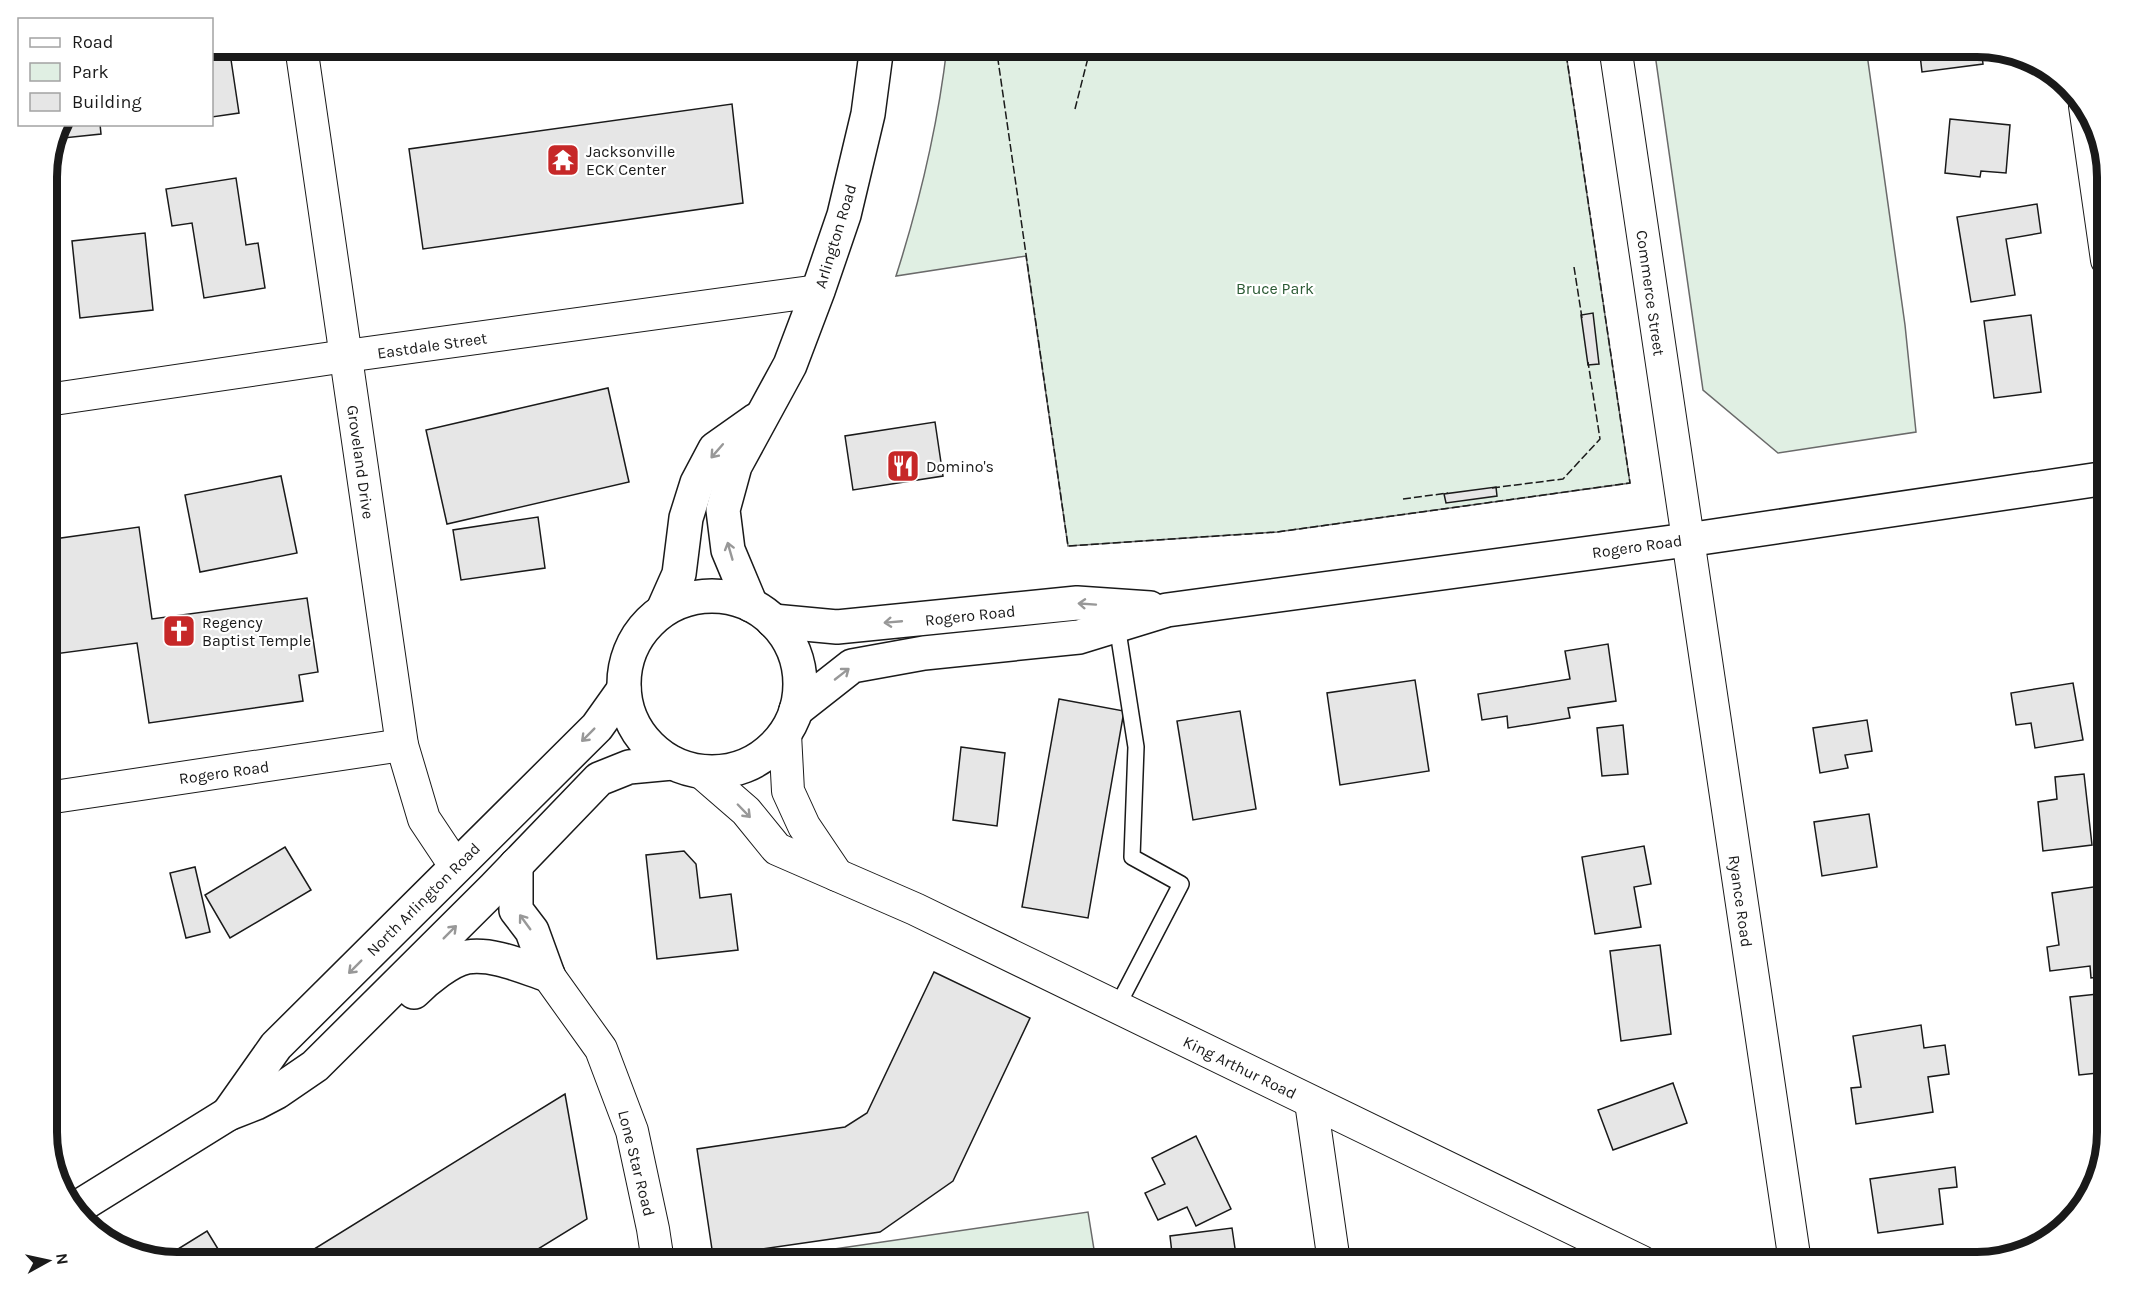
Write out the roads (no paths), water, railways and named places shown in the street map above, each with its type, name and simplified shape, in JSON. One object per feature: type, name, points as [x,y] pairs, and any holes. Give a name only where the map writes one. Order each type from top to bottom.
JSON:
[{"type":"main road","name":"Arlington Road","points":[[762,613],[728,550],[723,510],[735,466],[790,365],[818,291],[847,204],[868,114],[876,57]]},
{"type":"main road","name":"Arlington Road","points":[[663,610],[679,574],[686,518],[697,483],[715,449],[762,415]]},
{"type":"main road","name":"Rogero Road","points":[[790,722],[852,666],[924,653],[1079,637],[1167,610],[1687,540],[2097,479]]},
{"type":"main road","points":[[707,596],[734,598],[762,613],[786,636],[795,653],[799,672],[800,691],[790,722],[772,749],[748,764],[720,772],[687,767],[656,753],[643,740],[633,724],[624,689],[624,670],[629,652],[649,621],[680,601],[707,596]]},
{"type":"main road","name":"Rogero Road","points":[[762,613],[837,627],[1077,603],[1167,610]]},
{"type":"main road","name":"North Arlington Road","points":[[228,1114],[276,1046],[597,727],[624,689]]},
{"type":"main road","name":"North Arlington Road","points":[[82,1205],[228,1114],[277,1092],[315,1066],[599,779],[629,767],[687,767]]},
{"type":"main road","points":[[516,865],[516,910],[532,931],[548,975]]},
{"type":"main road","points":[[277,1092],[326,1082],[432,974],[466,957],[500,959],[548,975]]},
{"type":"street","name":"Groveland Drive","points":[[303,57],[402,745],[424,819],[456,867]]},
{"type":"street","name":"Commerce Street","points":[[1617,57],[1687,540]]},
{"type":"street","points":[[2089,133],[2097,190]]},
{"type":"street","name":"Eastdale Street","points":[[57,399],[818,291]]},
{"type":"street","name":"Ryance Road","points":[[1687,540],[1793,1252]]},
{"type":"street","points":[[790,722],[788,790],[804,826],[837,875]]},
{"type":"street","name":"Rogero Road","points":[[57,797],[402,745]]},
{"type":"street","name":"King Arthur Road","points":[[687,767],[746,812],[777,849],[915,909],[1619,1252]]},
{"type":"street","name":"Lone Star Road","points":[[548,975],[591,1033],[605,1058],[632,1131],[656,1252]]},
{"type":"street","points":[[1311,1102],[1332,1252]]},
{"type":"lane","points":[[1117,625],[1136,747],[1132,857],[1182,884],[1117,1007]]},
{"type":"place","name":"Jacksonville ECK Center","points":[[563,160]]},
{"type":"place","name":"Domino's","points":[[903,466]]},
{"type":"place","name":"Regency Baptist Temple","points":[[179,631]]},
{"type":"park label","name":"Bruce Park","points":[[1275,288]]}]
